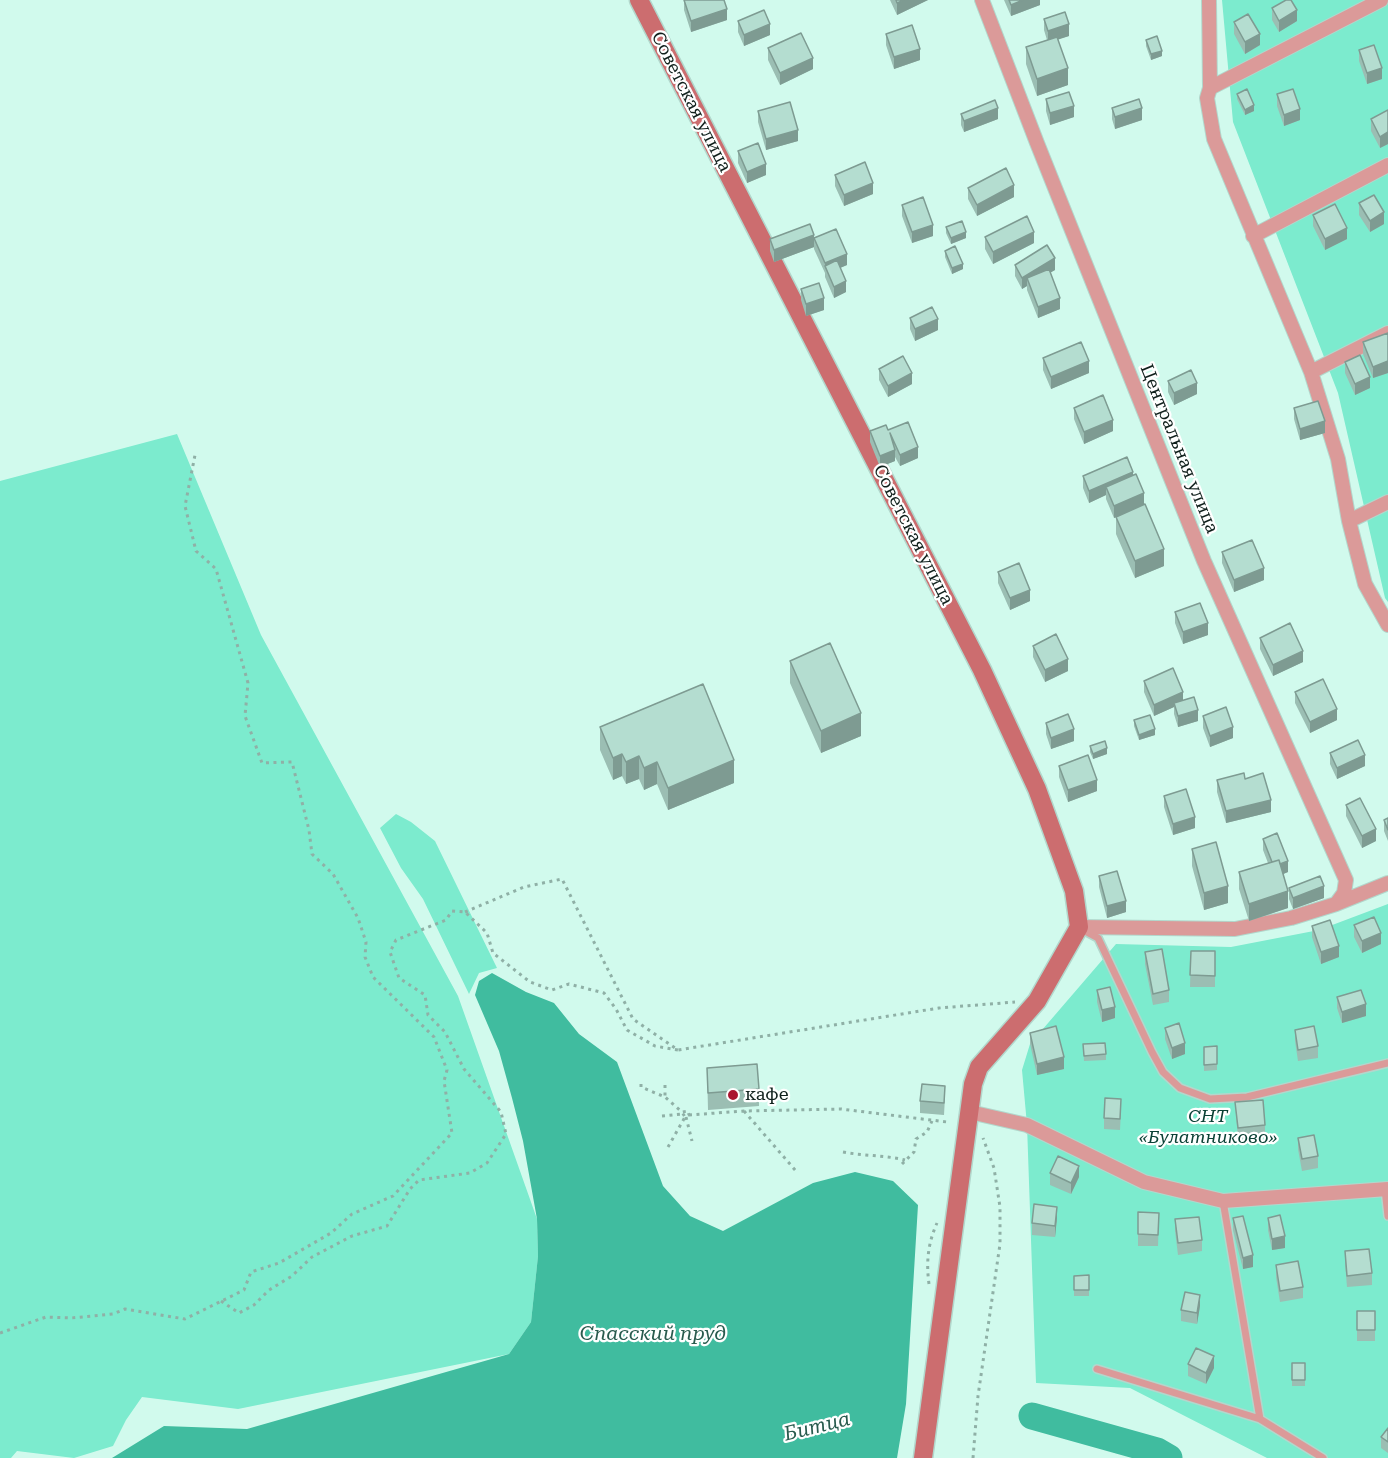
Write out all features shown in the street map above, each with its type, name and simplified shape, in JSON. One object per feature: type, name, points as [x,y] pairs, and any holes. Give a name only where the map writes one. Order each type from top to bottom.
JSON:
[{"type":"street","name":"Советская улица","points":[[639,0],[982,670],[1037,789],[1058,843],[1074,891],[1079,927]]},
{"type":"street","name":"Центральная улица","points":[[982,0],[1204,561],[1346,880],[1344,893],[1336,904]]},
{"type":"street","points":[[1209,0],[1210,88],[1207,99],[1214,139],[1311,372],[1338,459],[1349,521],[1365,584],[1388,625]]},
{"type":"street","points":[[1210,88],[1381,0]]},
{"type":"street","points":[[1253,236],[1388,165]]},
{"type":"street","points":[[1311,372],[1388,333]]},
{"type":"street","points":[[1349,521],[1388,502]]},
{"type":"street","points":[[922,1458],[974,1084],[979,1068],[1037,1000],[1079,927],[1235,929],[1291,918],[1336,904],[1388,883]]},
{"type":"street","points":[[970,1112],[1027,1125],[1144,1182],[1223,1201],[1386,1189]]},
{"type":"lane","points":[[1079,927],[1098,938],[1152,1052],[1163,1072],[1180,1088],[1210,1099],[1247,1097],[1388,1063]]},
{"type":"lane","points":[[1386,1189],[1388,1216]]},
{"type":"lane","points":[[1223,1201],[1260,1419]]},
{"type":"lane","points":[[1097,1369],[1260,1419],[1323,1458]]},
{"type":"path","points":[[0,1334],[46,1317],[71,1318],[113,1314],[124,1310],[185,1319],[244,1290],[251,1272],[279,1263],[331,1233],[352,1214],[393,1196],[452,1133],[444,1081],[447,1070],[434,1037],[373,977],[365,957],[366,942],[358,918],[333,874],[312,854],[309,830],[292,762],[262,763],[245,716],[248,683],[216,569],[196,551],[185,506],[195,455]]},
{"type":"path","points":[[221,1301],[239,1313],[254,1305],[269,1290],[292,1276],[312,1257],[352,1236],[387,1226],[410,1189],[419,1180],[470,1173],[487,1164],[506,1134],[501,1112],[464,1069],[445,1032],[428,1015],[425,995],[399,978],[390,952],[396,940],[446,920],[452,910],[465,912],[524,888],[562,879],[633,1020],[678,1050]]},
{"type":"path","points":[[465,912],[487,933],[493,953],[530,982],[552,990],[569,984],[604,993],[627,1030],[655,1046],[678,1050],[939,1008],[1017,1002],[1010,1011]]},
{"type":"path","points":[[642,1084],[641,1087],[665,1097],[685,1115],[692,1141]]},
{"type":"path","points":[[665,1085],[665,1097]]},
{"type":"path","points":[[662,1116],[841,1109],[947,1122]]},
{"type":"path","points":[[744,1111],[796,1171]]},
{"type":"path","points":[[970,1112],[980,1128],[994,1168],[1000,1207],[1000,1244],[978,1396],[973,1458]]},
{"type":"path","points":[[668,1147],[685,1115]]},
{"type":"path","points":[[843,1152],[857,1155],[886,1155],[904,1162],[914,1152],[916,1139],[927,1132],[933,1121]]},
{"type":"green space","points":[[1222,0],[1388,0],[1388,602],[1385,598],[1338,393],[1233,122]]},
{"type":"green space","points":[[177,434],[261,635],[458,996],[537,1219],[538,1256],[531,1322],[509,1354],[238,1409],[142,1397],[126,1420],[113,1446],[74,1458],[17,1451],[11,1458],[0,1458],[0,481]]},
{"type":"green space","points":[[396,814],[411,822],[435,841],[497,968],[479,973],[469,994],[423,899],[401,868],[380,828]]},
{"type":"green space","name":"СНТ «Булатниково»","points":[[1388,904],[1388,1458],[1267,1458],[1130,1388],[1036,1383],[1027,1125],[1022,1070],[1030,1044],[1116,944],[1231,947],[1319,930]]},
{"type":"water","name":"Спасский пруд","points":[[492,973],[526,992],[554,1003],[579,1034],[617,1062],[663,1186],[690,1216],[723,1231],[813,1183],[855,1172],[893,1181],[918,1205],[906,1404],[897,1458],[112,1458],[164,1426],[247,1429],[509,1354],[531,1322],[538,1256],[537,1219],[523,1141],[499,1051],[475,995],[479,981]]},
{"type":"building","points":[[684,0],[724,0],[727,9],[691,21]]},
{"type":"building","points":[[1009,0],[1023,0],[1011,5]]},
{"type":"building","points":[[1286,0],[1291,0],[1297,10],[1279,21],[1272,8]]},
{"type":"building","points":[[764,10],[770,24],[744,35],[738,21]]},
{"type":"building","points":[[1065,12],[1069,24],[1048,31],[1044,19]]},
{"type":"building","points":[[1248,14],[1260,34],[1245,42],[1234,22]]},
{"type":"building","points":[[912,25],[920,49],[894,57],[886,34]]},
{"type":"building","points":[[801,33],[813,58],[780,73],[768,48]]},
{"type":"building","points":[[1157,36],[1162,51],[1151,54],[1146,40]]},
{"type":"building","points":[[1057,37],[1068,68],[1037,79],[1026,47]]},
{"type":"building","points":[[1374,45],[1382,68],[1367,73],[1359,50]]},
{"type":"building","points":[[1247,89],[1254,105],[1245,110],[1237,94]]},
{"type":"building","points":[[1293,89],[1300,109],[1284,115],[1277,94]]},
{"type":"building","points":[[1069,92],[1074,106],[1050,113],[1046,99]]},
{"type":"building","points":[[1139,99],[1142,108],[1115,117],[1112,108]]},
{"type":"building","points":[[995,100],[998,108],[964,121],[961,114]]},
{"type":"building","points":[[790,102],[798,130],[766,139],[758,111]]},
{"type":"building","points":[[1388,110],[1388,132],[1380,137],[1371,119]]},
{"type":"building","points":[[758,143],[766,164],[747,172],[738,151]]},
{"type":"building","points":[[865,162],[873,183],[844,195],[835,175]]},
{"type":"building","points":[[1006,168],[1014,185],[977,205],[968,188]]},
{"type":"building","points":[[1374,195],[1384,212],[1370,221],[1359,203]]},
{"type":"building","points":[[923,197],[933,225],[912,232],[902,205]]},
{"type":"building","points":[[1335,204],[1347,228],[1325,239],[1313,215]]},
{"type":"building","points":[[1027,216],[1034,232],[993,252],[985,237]]},
{"type":"building","points":[[962,221],[966,232],[951,238],[946,227]]},
{"type":"building","points":[[810,224],[814,235],[774,250],[770,239]]},
{"type":"building","points":[[836,229],[847,254],[825,263],[814,238]]},
{"type":"building","points":[[1047,245],[1055,258],[1022,278],[1015,265]]},
{"type":"building","points":[[955,246],[963,264],[952,268],[945,251]]},
{"type":"building","points":[[837,260],[846,281],[834,287],[825,266]]},
{"type":"building","points":[[1049,269],[1060,298],[1038,307],[1027,278]]},
{"type":"building","points":[[819,283],[824,298],[806,304],[801,289]]},
{"type":"building","points":[[932,307],[938,319],[915,329],[910,318]]},
{"type":"building","points":[[1388,333],[1388,361],[1373,367],[1363,342]]},
{"type":"building","points":[[1081,342],[1089,361],[1051,377],[1043,358]]},
{"type":"building","points":[[1360,355],[1370,377],[1355,384],[1345,362]]},
{"type":"building","points":[[903,356],[912,373],[888,386],[879,369]]},
{"type":"building","points":[[1191,370],[1197,383],[1174,393],[1168,381]]},
{"type":"building","points":[[1103,395],[1113,420],[1084,432],[1074,408]]},
{"type":"building","points":[[1318,401],[1325,421],[1300,429],[1294,408]]},
{"type":"building","points":[[908,422],[918,447],[900,455],[890,433],[895,450],[880,456],[870,431],[886,425],[888,430]]},
{"type":"building","points":[[1127,457],[1133,472],[1089,491],[1083,476]]},
{"type":"building","points":[[1136,474],[1144,493],[1114,506],[1106,487]]},
{"type":"building","points":[[1145,504],[1164,549],[1135,561],[1116,517]]},
{"type":"building","points":[[1252,540],[1264,568],[1234,580],[1222,552]]},
{"type":"building","points":[[1019,563],[1030,590],[1010,598],[998,572]]},
{"type":"building","points":[[1200,603],[1208,623],[1183,632],[1175,612]]},
{"type":"building","points":[[1290,623],[1303,651],[1273,665],[1260,638]]},
{"type":"building","points":[[1056,634],[1068,659],[1045,670],[1033,646]]},
{"type":"building","points":[[830,643],[861,713],[821,731],[790,661]]},
{"type":"building","points":[[1173,668],[1183,692],[1154,705],[1144,681]]},
{"type":"building","points":[[1323,679],[1337,709],[1310,722],[1295,692]]},
{"type":"building","points":[[703,684],[734,760],[668,788],[657,762],[644,768],[639,756],[626,762],[622,754],[613,758],[600,727]]},
{"type":"building","points":[[1194,697],[1198,710],[1178,716],[1174,703]]},
{"type":"building","points":[[1226,707],[1233,727],[1210,736],[1203,716]]},
{"type":"building","points":[[1068,714],[1074,729],[1051,738],[1046,723]]},
{"type":"building","points":[[1150,715],[1155,729],[1139,735],[1134,720]]},
{"type":"building","points":[[1358,740],[1365,755],[1337,768],[1330,753]]},
{"type":"building","points":[[1105,741],[1107,748],[1093,754],[1090,746]]},
{"type":"building","points":[[1088,755],[1097,780],[1068,790],[1059,766]]},
{"type":"building","points":[[1244,773],[1245,779],[1263,773],[1271,800],[1226,811],[1217,780]]},
{"type":"building","points":[[1186,789],[1195,817],[1173,824],[1164,796]]},
{"type":"building","points":[[1360,798],[1376,829],[1362,836],[1346,805]]},
{"type":"building","points":[[1388,818],[1388,830],[1384,820]]},
{"type":"building","points":[[1277,833],[1288,861],[1280,864],[1279,860],[1272,862],[1263,839]]},
{"type":"building","points":[[1216,842],[1228,886],[1204,893],[1192,849]]},
{"type":"building","points":[[1279,860],[1288,891],[1249,904],[1239,872]]},
{"type":"building","points":[[1117,871],[1126,901],[1107,906],[1099,876]]},
{"type":"building","points":[[1320,876],[1324,886],[1293,898],[1289,888]]},
{"type":"building","points":[[1374,917],[1381,933],[1362,941],[1354,925]]},
{"type":"building","points":[[1330,920],[1339,946],[1321,952],[1312,926]]},
{"type":"building","points":[[1162,949],[1169,990],[1153,994],[1145,952]]},
{"type":"building","points":[[1191,951],[1215,951],[1215,976],[1190,975]]},
{"type":"building","points":[[1110,987],[1115,1007],[1102,1010],[1097,990]]},
{"type":"building","points":[[1361,990],[1366,1004],[1342,1012],[1337,997]]},
{"type":"building","points":[[1179,1023],[1185,1043],[1172,1048],[1165,1028]]},
{"type":"building","points":[[1056,1026],[1064,1057],[1037,1064],[1030,1033]]},
{"type":"building","points":[[1314,1026],[1318,1046],[1298,1050],[1295,1030]]},
{"type":"building","points":[[1105,1043],[1106,1054],[1084,1056],[1083,1044]]},
{"type":"building","points":[[1217,1046],[1217,1064],[1204,1065],[1204,1047]]},
{"type":"building","points":[[757,1064],[759,1089],[708,1093],[707,1068]]},
{"type":"building","points":[[922,1084],[945,1086],[944,1103],[920,1101]]},
{"type":"building","points":[[1105,1098],[1121,1099],[1120,1119],[1104,1118]]},
{"type":"building","points":[[1263,1100],[1265,1125],[1238,1128],[1235,1102]]},
{"type":"building","points":[[1314,1135],[1318,1156],[1302,1159],[1298,1138]]},
{"type":"building","points":[[1058,1156],[1079,1166],[1071,1183],[1050,1173]]},
{"type":"building","points":[[1034,1204],[1057,1207],[1055,1226],[1032,1223]]},
{"type":"building","points":[[1138,1212],[1159,1213],[1158,1235],[1138,1234]]},
{"type":"building","points":[[1280,1215],[1285,1236],[1272,1239],[1268,1218]]},
{"type":"building","points":[[1243,1216],[1253,1255],[1243,1258],[1233,1218]]},
{"type":"building","points":[[1199,1217],[1202,1240],[1178,1243],[1175,1219]]},
{"type":"building","points":[[1369,1249],[1372,1273],[1347,1276],[1345,1251]]},
{"type":"building","points":[[1298,1261],[1303,1287],[1280,1291],[1276,1265]]},
{"type":"building","points":[[1089,1275],[1089,1290],[1074,1290],[1074,1276]]},
{"type":"building","points":[[1185,1292],[1200,1295],[1197,1313],[1181,1310]]},
{"type":"building","points":[[1357,1311],[1375,1311],[1375,1330],[1357,1330]]},
{"type":"building","points":[[1196,1348],[1214,1356],[1206,1373],[1188,1364]]},
{"type":"building","points":[[1292,1363],[1305,1363],[1305,1380],[1292,1380]]},
{"type":"building","points":[[1388,1428],[1388,1442],[1381,1437]]},
{"type":"waterway","name":"Битца","points":[[1032,1416],[1157,1451],[1169,1458]]},
{"type":"place","name":"кафе","points":[[733,1095]]}]
